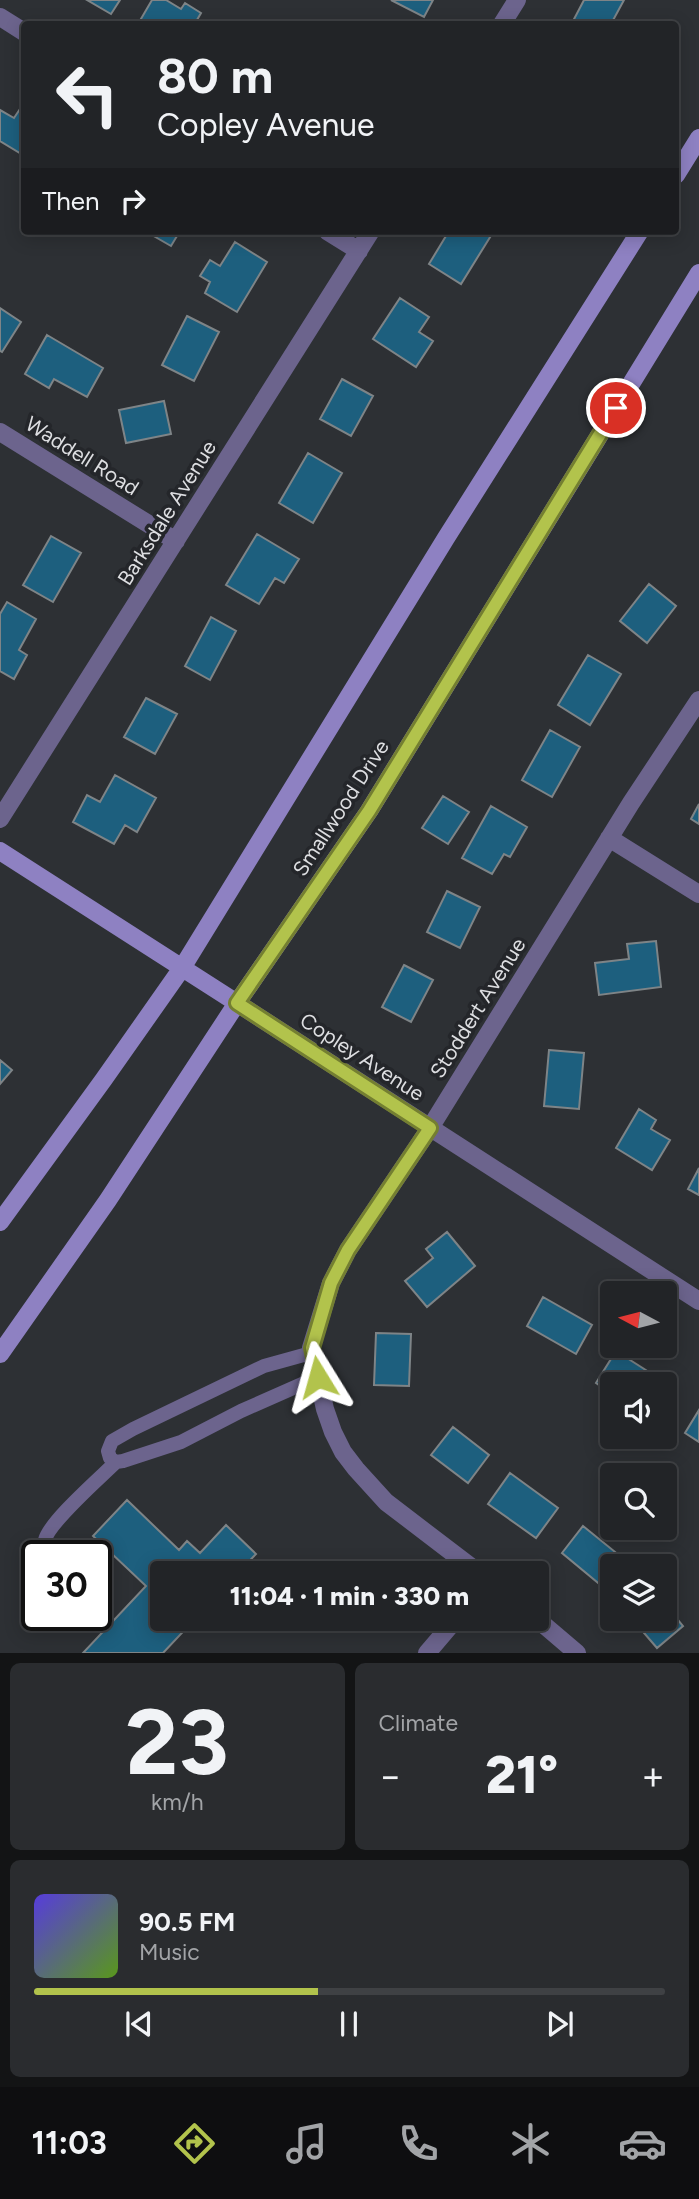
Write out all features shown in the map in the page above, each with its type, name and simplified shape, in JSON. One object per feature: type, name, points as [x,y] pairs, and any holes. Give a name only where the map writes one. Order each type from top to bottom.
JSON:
[{"type":"main road","points":[[679,171],[699,138]]},
{"type":"main road","points":[[0,1222],[182,968],[446,538],[637,235]]},
{"type":"main road","name":"Smallwood Drive","points":[[0,1354],[108,1200],[237,1003],[369,811],[699,273]]},
{"type":"main road","name":"Copley Avenue","points":[[0,851],[237,1003]]},
{"type":"street","points":[[504,21],[517,0]]},
{"type":"street","points":[[0,17],[21,30]]},
{"type":"street","points":[[333,235],[359,251]]},
{"type":"street","name":"Barksdale Avenue","points":[[0,819],[369,235]]},
{"type":"street","name":"Waddell Road","points":[[0,432],[176,541]]},
{"type":"street","name":"Stoddert Avenue","points":[[311,1353],[331,1283],[348,1250],[430,1128],[609,838],[699,700]]},
{"type":"street","points":[[609,838],[699,894]]},
{"type":"street","name":"Copley Avenue","points":[[237,1003],[699,1301]]},
{"type":"street","points":[[311,1353],[325,1409],[343,1452],[386,1502],[463,1561]]},
{"type":"street","points":[[549,1629],[578,1653]]},
{"type":"street","points":[[427,1653],[446,1631]]},
{"type":"lane","points":[[116,1462],[110,1458],[108,1451],[112,1441],[264,1366],[311,1353]]},
{"type":"lane","points":[[45,1540],[51,1530],[116,1462],[181,1442],[241,1411],[318,1377]]},
{"type":"building","points":[[87,0],[120,0],[111,14]]},
{"type":"building","points":[[152,0],[166,0],[181,9],[185,3],[201,13],[199,21],[140,21]]},
{"type":"building","points":[[391,0],[433,0],[424,17]]},
{"type":"building","points":[[584,0],[624,0],[613,21],[573,21]]},
{"type":"building","points":[[0,110],[14,118],[21,110],[21,154],[0,141]]},
{"type":"building","points":[[152,235],[178,235],[171,246]]},
{"type":"building","points":[[447,235],[491,235],[461,284],[429,264]]},
{"type":"building","points":[[235,242],[267,262],[237,312],[205,293],[210,282],[200,276],[210,260],[220,266]]},
{"type":"building","points":[[400,298],[429,317],[419,332],[433,341],[416,367],[373,339]]},
{"type":"building","points":[[0,308],[21,322],[2,352],[0,351]]},
{"type":"building","points":[[187,316],[219,332],[194,381],[162,365]]},
{"type":"building","points":[[47,335],[103,368],[87,397],[54,379],[49,388],[25,374]]},
{"type":"building","points":[[342,379],[373,396],[351,436],[320,419]]},
{"type":"building","points":[[164,401],[171,434],[126,443],[119,410]]},
{"type":"building","points":[[308,453],[342,473],[313,523],[279,503]]},
{"type":"building","points":[[257,534],[299,559],[284,583],[275,578],[259,604],[226,585]]},
{"type":"building","points":[[51,536],[81,553],[53,602],[23,585]]},
{"type":"building","points":[[649,584],[676,606],[647,643],[620,621]]},
{"type":"building","points":[[7,602],[36,619],[19,650],[27,655],[14,679],[0,671],[0,614]]},
{"type":"building","points":[[211,617],[236,631],[210,680],[185,666]]},
{"type":"building","points":[[588,655],[621,674],[590,725],[558,705]]},
{"type":"building","points":[[146,698],[177,714],[155,754],[124,737]]},
{"type":"building","points":[[550,730],[580,747],[552,797],[522,780]]},
{"type":"building","points":[[115,775],[156,798],[137,832],[125,825],[114,844],[73,822],[87,795],[100,802]]},
{"type":"building","points":[[443,796],[469,812],[448,844],[422,828]]},
{"type":"building","points":[[699,804],[699,824],[691,819]]},
{"type":"building","points":[[491,806],[527,827],[510,857],[504,854],[492,874],[462,858]]},
{"type":"building","points":[[447,891],[480,907],[460,948],[427,932]]},
{"type":"building","points":[[656,941],[661,987],[599,995],[595,963],[629,959],[627,944]]},
{"type":"building","points":[[404,965],[433,980],[411,1022],[382,1007]]},
{"type":"building","points":[[549,1050],[584,1053],[579,1109],[544,1106]]},
{"type":"building","points":[[0,1060],[12,1070],[0,1084]]},
{"type":"building","points":[[639,1109],[656,1120],[651,1129],[670,1140],[652,1170],[616,1148]]},
{"type":"building","points":[[699,1168],[699,1195],[688,1189]]},
{"type":"building","points":[[447,1232],[475,1266],[427,1307],[405,1281],[433,1258],[426,1249]]},
{"type":"building","points":[[543,1297],[592,1325],[576,1354],[527,1326]]},
{"type":"building","points":[[376,1333],[411,1334],[409,1386],[374,1385]]},
{"type":"building","points":[[612,1358],[627,1358],[649,1372],[603,1372]]},
{"type":"building","points":[[699,1410],[699,1442],[685,1433]]},
{"type":"building","points":[[453,1427],[489,1455],[468,1483],[431,1455]]},
{"type":"building","points":[[510,1473],[558,1508],[536,1538],[488,1504]]},
{"type":"building","points":[[127,1500],[179,1550],[187,1541],[200,1553],[226,1525],[256,1554],[249,1561],[150,1561],[150,1631],[184,1631],[163,1653],[83,1653],[104,1631],[112,1631],[112,1622],[146,1586],[112,1554],[112,1540],[97,1540],[93,1536]]},
{"type":"building","points":[[583,1526],[618,1554],[600,1554],[600,1585],[562,1553]]},
{"type":"building","points":[[677,1619],[683,1626],[657,1648],[642,1631],[677,1631]]},
{"type":"route","points":[[318,1377],[311,1353],[331,1283],[369,1217],[430,1128],[237,1003],[369,811],[616,408]]}]
